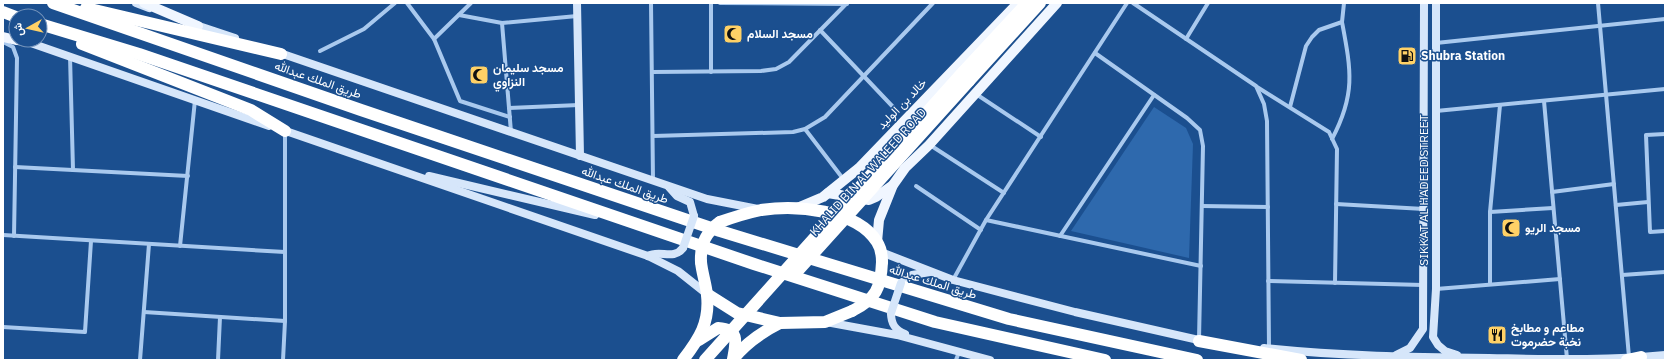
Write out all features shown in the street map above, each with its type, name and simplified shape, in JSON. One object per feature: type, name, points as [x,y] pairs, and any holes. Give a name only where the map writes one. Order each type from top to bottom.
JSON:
[{"type":"highway","name":"طريق الملك عبدالله","points":[[53,3],[720,232],[1009,319],[1197,360]]},
{"type":"highway","points":[[65,3],[281,54]]},
{"type":"highway","name":"KHALID BIN AL WALEED ROAD","points":[[716,360],[966,77],[1027,3]]},
{"type":"highway","name":"KHALID BIN AL WALEED ROAD","points":[[706,360],[966,77],[1040,3]]},
{"type":"highway","points":[[48,28],[139,54],[651,228],[935,322],[1105,360]]},
{"type":"highway","points":[[48,29],[251,110],[285,131]]},
{"type":"highway","name":"خالد بن الوليد","points":[[683,360],[697,341],[704,328],[708,314],[707,294],[701,262],[701,250],[711,229],[720,222],[762,210],[794,209],[817,211],[851,219],[864,228],[880,252]]},
{"type":"highway","points":[[707,294],[737,313],[780,323],[825,322],[867,304],[877,292],[882,277],[880,252]]},
{"type":"highway","points":[[732,359],[743,347],[758,335],[780,323]]},
{"type":"highway","points":[[697,341],[718,328],[730,330],[735,336],[736,344],[732,359]]},
{"type":"highway","points":[[1200,341],[1301,360]]},
{"type":"main road","points":[[136,3],[198,26],[707,199],[762,210]]},
{"type":"main road","points":[[144,3],[198,26]]},
{"type":"main road","points":[[577,3],[580,156]]},
{"type":"main road","name":"خالد بن الوليد","points":[[794,209],[815,201],[828,193],[875,152],[1018,3]]},
{"type":"main road","points":[[828,193],[869,200],[876,197],[892,185],[905,168],[929,145],[1057,3]]},
{"type":"main road","name":"SIKKAT AL HADEED STREET","points":[[1423,329],[1424,3]]},
{"type":"main road","name":"SIKKAT AL HADEED STREET","points":[[1436,3],[1436,288],[1433,337],[1438,345],[1445,351],[1466,358]]},
{"type":"main road","points":[[47,48],[648,256],[678,271],[707,294]]},
{"type":"main road","points":[[382,165],[651,228]]},
{"type":"main road","points":[[892,185],[879,220],[880,252],[954,280],[1075,312],[1200,341],[1269,349],[1336,354],[1466,358],[1567,359],[1633,358],[1665,355]]},
{"type":"main road","points":[[648,256],[657,253],[672,255],[683,248],[694,216],[690,202],[677,196],[668,186]]},
{"type":"main road","points":[[920,342],[896,329],[892,322],[891,314],[901,283],[907,277],[917,273],[933,272]]},
{"type":"main road","points":[[825,322],[897,335],[958,356],[990,360]]},
{"type":"main road","points":[[1396,355],[1410,348],[1423,329],[1433,329]]},
{"type":"street","points":[[407,3],[434,39],[460,101],[510,117]]},
{"type":"street","points":[[434,39],[471,3]]},
{"type":"street","points":[[651,3],[653,181]]},
{"type":"street","points":[[711,3],[711,72]]},
{"type":"street","points":[[720,3],[847,3]]},
{"type":"street","points":[[652,72],[761,71],[776,69],[790,62],[847,3]]},
{"type":"street","points":[[653,136],[793,132],[805,130],[825,117],[928,5],[933,3]]},
{"type":"street","points":[[954,280],[986,220],[1127,3]]},
{"type":"street","points":[[1133,3],[1256,86],[1329,132],[1337,149],[1335,282]]},
{"type":"street","points":[[1186,39],[1208,3]]},
{"type":"street","points":[[1332,139],[1344,118],[1350,92],[1349,61],[1342,22],[1344,3]]},
{"type":"street","points":[[1598,3],[1622,275],[1633,358]]},
{"type":"street","points":[[320,50],[364,29],[391,4]]},
{"type":"street","points":[[459,15],[502,23],[577,16]]},
{"type":"street","points":[[1436,43],[1665,19]]},
{"type":"street","points":[[1290,107],[1306,46],[1319,30],[1342,22]]},
{"type":"street","points":[[502,23],[511,132]]},
{"type":"street","points":[[820,30],[894,108]]},
{"type":"street","points":[[3,42],[13,47],[17,58],[14,236]]},
{"type":"street","points":[[1095,53],[1187,118],[1200,130],[1203,146],[1200,341]]},
{"type":"street","points":[[70,56],[73,170]]},
{"type":"street","points":[[1256,86],[1264,104],[1267,121],[1269,349]]},
{"type":"street","points":[[1436,111],[1665,89]]},
{"type":"street","points":[[976,93],[1041,137]]},
{"type":"street","points":[[1060,236],[1154,95]]},
{"type":"street","points":[[180,246],[195,100]]},
{"type":"street","points":[[1544,101],[1567,359]]},
{"type":"street","points":[[509,108],[579,105]]},
{"type":"street","points":[[1490,284],[1490,212],[1500,105]]},
{"type":"street","points":[[805,130],[844,180]]},
{"type":"street","points":[[284,360],[286,321],[285,131]]},
{"type":"street","points":[[1665,134],[1646,135],[1650,232],[1665,231]]},
{"type":"street","points":[[929,145],[1004,193]]},
{"type":"street","points":[[15,167],[188,176]]},
{"type":"street","points":[[1552,192],[1614,184]]},
{"type":"street","points":[[916,186],[981,230]]},
{"type":"street","points":[[1616,205],[1648,202]]},
{"type":"street","points":[[1336,204],[1424,209]]},
{"type":"street","points":[[1202,206],[1268,207]]},
{"type":"street","points":[[1490,212],[1553,208]]},
{"type":"street","points":[[986,220],[1201,266]]},
{"type":"street","points":[[3,235],[285,252]]},
{"type":"street","points":[[3,327],[85,332],[91,241]]},
{"type":"street","points":[[140,360],[149,244]]},
{"type":"street","points":[[1622,275],[1665,272]]},
{"type":"street","points":[[1436,288],[1560,279]]},
{"type":"street","points":[[1268,281],[1424,285]]},
{"type":"street","points":[[144,312],[286,321]]},
{"type":"street","points":[[218,360],[220,317]]},
{"type":"shaded area","points":[[1154,107],[1186,128],[1193,144],[1189,258],[1071,231]]},
{"type":"place","name":"مسجد السلام","points":[[733,34]]},
{"type":"place","name":"Shubra Station","points":[[1407,56]]},
{"type":"place","name":"مسجد سليمان النزاوي","points":[[479,75]]},
{"type":"place","name":"مسجد الريو","points":[[1511,228]]},
{"type":"place","name":"مطاعم و مطابخ نخبة حضرموت","points":[[1497,335]]}]
